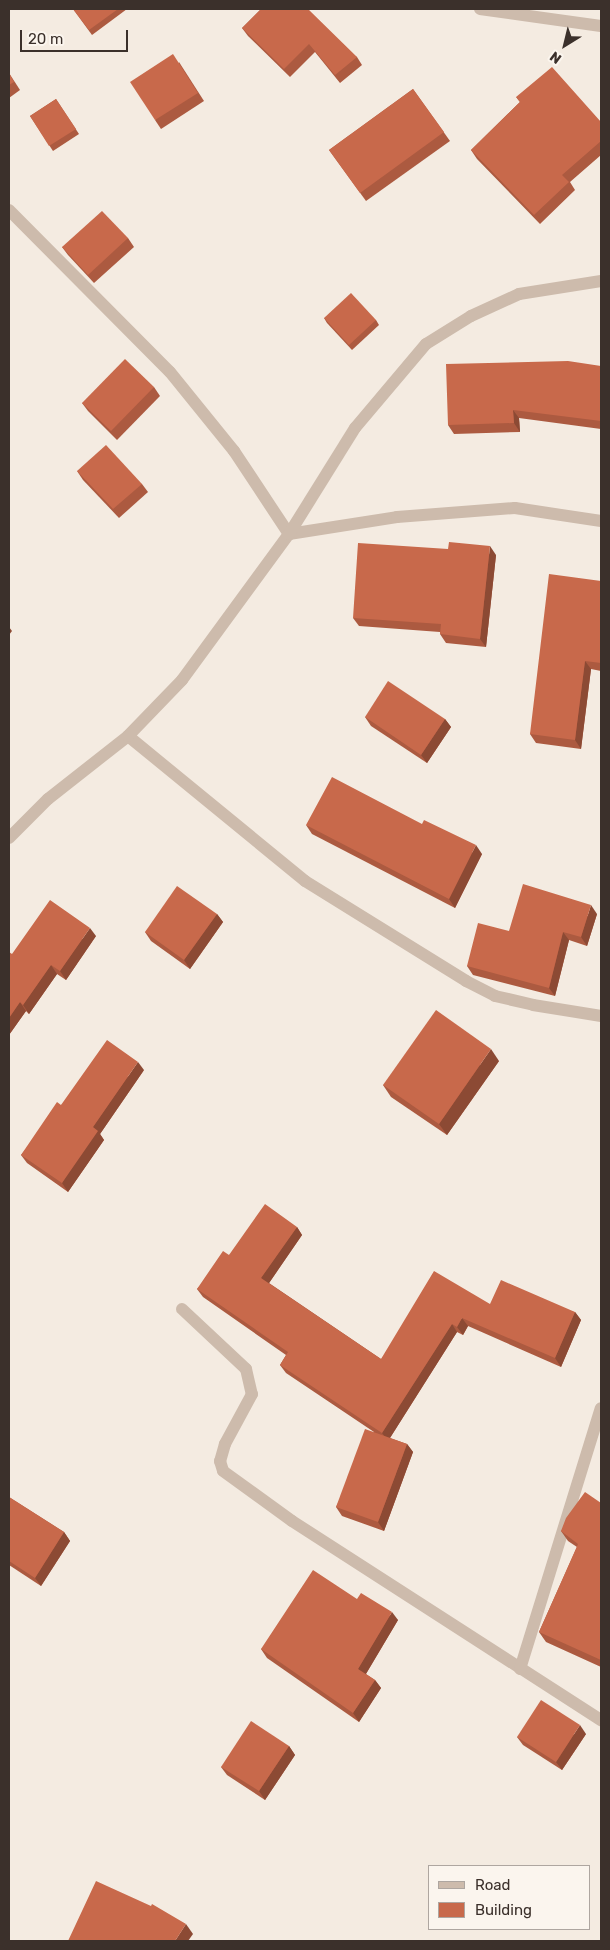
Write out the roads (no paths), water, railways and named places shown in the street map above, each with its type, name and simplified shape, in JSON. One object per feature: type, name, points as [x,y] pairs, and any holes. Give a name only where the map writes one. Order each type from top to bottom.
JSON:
[{"type":"street","points":[[480,9],[601,26]]},
{"type":"street","points":[[9,210],[170,372],[234,451],[289,534]]},
{"type":"street","points":[[9,838],[48,799],[128,736],[182,680],[289,534],[355,428],[426,344],[471,316],[519,294],[587,280],[601,281]]},
{"type":"street","points":[[289,534],[397,517],[515,508],[601,521]]},
{"type":"street","points":[[128,736],[305,881],[458,976],[495,996],[601,1016]]},
{"type":"street","points":[[182,1309],[246,1369],[252,1394],[225,1444],[220,1461],[223,1471],[292,1521],[601,1720]]},
{"type":"street","points":[[520,1669],[601,1408]]}]
